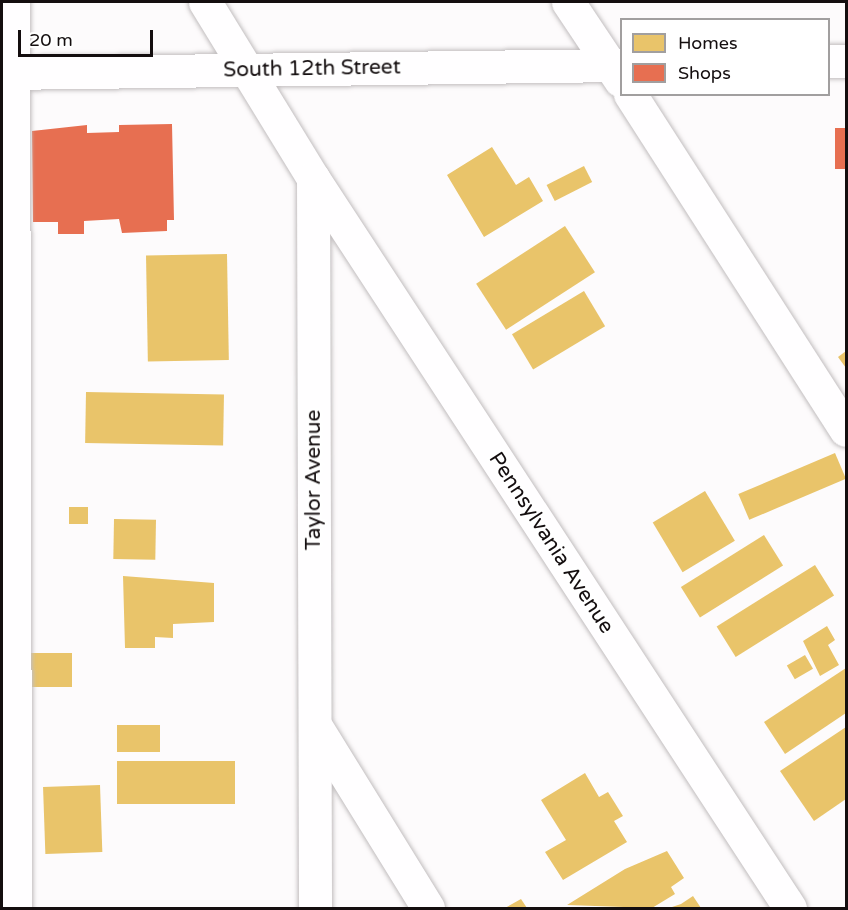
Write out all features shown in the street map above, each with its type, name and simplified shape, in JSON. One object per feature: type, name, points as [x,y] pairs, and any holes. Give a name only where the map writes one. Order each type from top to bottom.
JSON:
[{"type":"street","points":[[13,2],[8,73],[15,909]]},
{"type":"street","points":[[205,2],[249,70],[313,178]]},
{"type":"street","points":[[568,2],[618,71]]},
{"type":"street","points":[[830,61],[846,61]]},
{"type":"street","name":"South 12th Street","points":[[8,73],[249,70],[618,71]]},
{"type":"street","points":[[631,96],[846,430]]},
{"type":"street","name":"Taylor Avenue","points":[[313,178],[315,909]]},
{"type":"street","name":"Pennsylvania Avenue","points":[[313,178],[789,909]]},
{"type":"street","points":[[315,725],[428,909]]},
{"type":"building: Homes","points":[[492,147],[516,185],[529,177],[543,201],[484,237],[447,175]]},
{"type":"building: Homes","points":[[584,166],[592,182],[555,201],[547,185]]},
{"type":"building: Homes","points":[[565,226],[595,272],[506,330],[476,284]]},
{"type":"building: Homes","points":[[227,254],[229,360],[148,361],[146,255]]},
{"type":"building: Homes","points":[[584,291],[605,326],[533,369],[512,334]]},
{"type":"building: Homes","points":[[846,351],[846,368],[838,357]]},
{"type":"building: Homes","points":[[86,392],[224,394],[223,445],[85,443]]},
{"type":"building: Homes","points":[[835,453],[846,479],[749,520],[738,494]]},
{"type":"building: Homes","points":[[705,491],[735,541],[683,572],[653,522]]},
{"type":"building: Homes","points":[[69,507],[88,507],[88,524],[69,524]]},
{"type":"building: Homes","points":[[114,519],[156,520],[155,560],[113,559]]},
{"type":"building: Homes","points":[[764,535],[783,566],[700,617],[681,587]]},
{"type":"building: Homes","points":[[815,565],[834,596],[736,657],[717,626]]},
{"type":"building: Homes","points":[[123,576],[214,583],[214,622],[173,624],[173,638],[155,637],[155,648],[125,648]]},
{"type":"building: Homes","points":[[827,626],[835,640],[828,645],[839,665],[820,676],[803,641]]},
{"type":"building: Homes","points":[[26,653],[72,653],[72,687],[26,687]]},
{"type":"building: Homes","points":[[805,655],[813,669],[795,679],[787,666]]},
{"type":"building: Homes","points":[[846,668],[846,713],[785,754],[764,722]]},
{"type":"building: Homes","points":[[117,725],[160,725],[160,752],[117,752]]},
{"type":"building: Homes","points":[[846,727],[846,799],[814,821],[780,771]]},
{"type":"building: Homes","points":[[117,761],[235,761],[235,804],[117,804]]},
{"type":"building: Homes","points":[[585,773],[599,797],[608,792],[623,816],[614,821],[627,842],[563,880],[545,852],[566,840],[541,800]]},
{"type":"building: Homes","points":[[100,785],[102,852],[45,854],[43,787]]},
{"type":"building: Homes","points":[[667,851],[684,878],[671,887],[675,894],[652,908],[567,905],[625,869]]},
{"type":"building: Homes","points":[[693,896],[701,908],[669,908],[681,904]]},
{"type":"building: Homes","points":[[521,899],[527,908],[505,908]]},
{"type":"building: Shops","points":[[172,124],[174,220],[167,220],[167,231],[122,233],[119,219],[84,221],[84,234],[58,234],[58,222],[33,222],[32,131],[87,125],[87,133],[119,132],[119,125]]},
{"type":"building: Shops","points":[[835,128],[846,128],[846,169],[835,169]]}]
